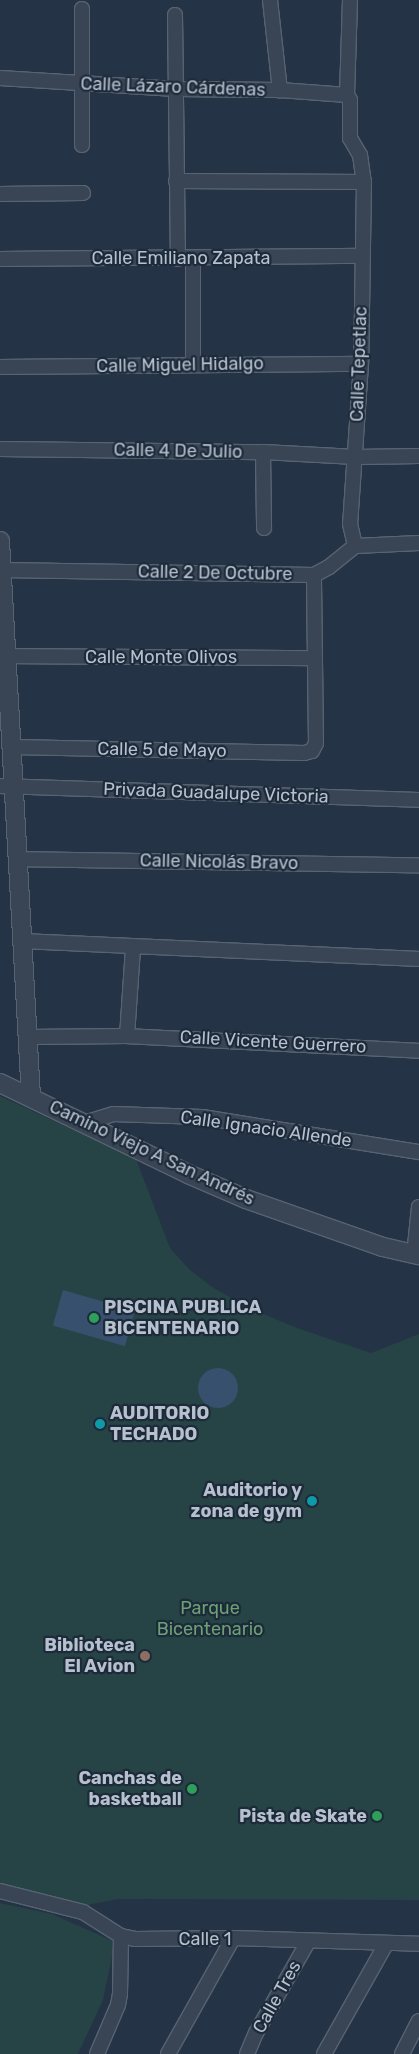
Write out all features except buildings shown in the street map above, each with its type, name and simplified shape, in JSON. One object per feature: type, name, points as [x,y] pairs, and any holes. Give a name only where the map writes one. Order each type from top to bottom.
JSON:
[{"type":"street","points":[[270,0],[280,90]]},
{"type":"street","name":"Calle Tepetlac","points":[[350,0],[347,95],[350,100],[350,138],[360,154],[364,182],[361,364],[350,524],[355,546]]},
{"type":"street","points":[[82,9],[82,145]]},
{"type":"street","points":[[175,15],[178,259]]},
{"type":"street","name":"Calle Lázaro Cárdenas","points":[[0,78],[176,89],[280,90],[347,95]]},
{"type":"street","points":[[176,181],[364,182]]},
{"type":"street","points":[[0,194],[83,193]]},
{"type":"street","name":"Calle Emiliano Zapata","points":[[0,259],[193,259],[362,256]]},
{"type":"street","points":[[193,259],[193,364]]},
{"type":"street","name":"Calle Miguel Hidalgo","points":[[0,367],[361,364]]},
{"type":"street","name":"Calle 4 De Julio","points":[[0,449],[263,452],[356,457],[419,456]]},
{"type":"street","points":[[263,452],[264,528]]},
{"type":"street","points":[[0,541],[2,625],[7,656],[4,702],[12,747],[7,786],[18,859],[32,1097]]},
{"type":"street","points":[[355,546],[419,543]]},
{"type":"street","name":"Calle 2 De Octubre","points":[[2,570],[314,575],[329,567],[355,546]]},
{"type":"street","points":[[314,575],[315,658]]},
{"type":"street","name":"Calle Monte Olivos","points":[[7,656],[315,658]]},
{"type":"street","name":"Calle 5 de Mayo","points":[[12,747],[304,753],[312,751],[316,743],[315,658]]},
{"type":"street","name":"Privada Guadalupe Victoria","points":[[7,786],[419,800]]},
{"type":"street","name":"Calle Nicolás Bravo","points":[[18,859],[419,865]]},
{"type":"street","points":[[23,941],[419,959]]},
{"type":"street","points":[[127,1036],[133,947]]},
{"type":"street","name":"Calle Vicente Guerrero","points":[[28,1037],[127,1036],[419,1050]]},
{"type":"street","name":"Camino Viejo A San Andrés","points":[[0,1083],[188,1174],[246,1199],[331,1229],[417,1256]]},
{"type":"street","name":"Calle Ignacio Allende","points":[[84,1123],[113,1114],[202,1117],[419,1152]]},
{"type":"street","points":[[417,1256],[419,1207]]},
{"type":"street","name":"Calle 1","points":[[0,1891],[83,1912],[122,1936],[135,1939],[233,1938],[308,1942],[419,1944]]},
{"type":"street","points":[[97,2054],[118,2005],[122,1936]]},
{"type":"street","points":[[168,2054],[175,2038],[233,1938]]},
{"type":"street","name":"Calle Tres","points":[[247,2054],[256,2033],[308,1942]]},
{"type":"street","points":[[324,2054],[386,1944]]},
{"type":"street","points":[[402,2054],[419,2022]]},
{"type":"green space","name":"Parque Bicentenario","points":[[0,1096],[136,1159],[170,1248],[189,1269],[212,1287],[247,1307],[297,1328],[371,1353],[419,1334],[419,1900],[118,1899],[77,1907],[0,1886]]},
{"type":"green space","points":[[0,1903],[52,1914],[115,1942],[103,2000],[78,2054],[0,2054]]},
{"type":"water","name":"PISCINA PUBLICA BICENTENARIO","points":[[63,1290],[135,1311],[125,1346],[53,1326]]},
{"type":"water","points":[[218,1368],[232,1374],[238,1388],[232,1402],[218,1408],[204,1402],[198,1388],[204,1374]]},
{"type":"place","name":"PISCINA PUBLICA BICENTENARIO","points":[[94,1318]]},
{"type":"place","name":"AUDITORIO TECHADO","points":[[100,1424]]},
{"type":"place","name":"Auditorio y zona de gym","points":[[312,1501]]},
{"type":"place","name":"Biblioteca El Avion","points":[[145,1656]]},
{"type":"place","name":"Canchas de basketball","points":[[192,1789]]},
{"type":"place","name":"Pista de Skate","points":[[377,1816]]}]
